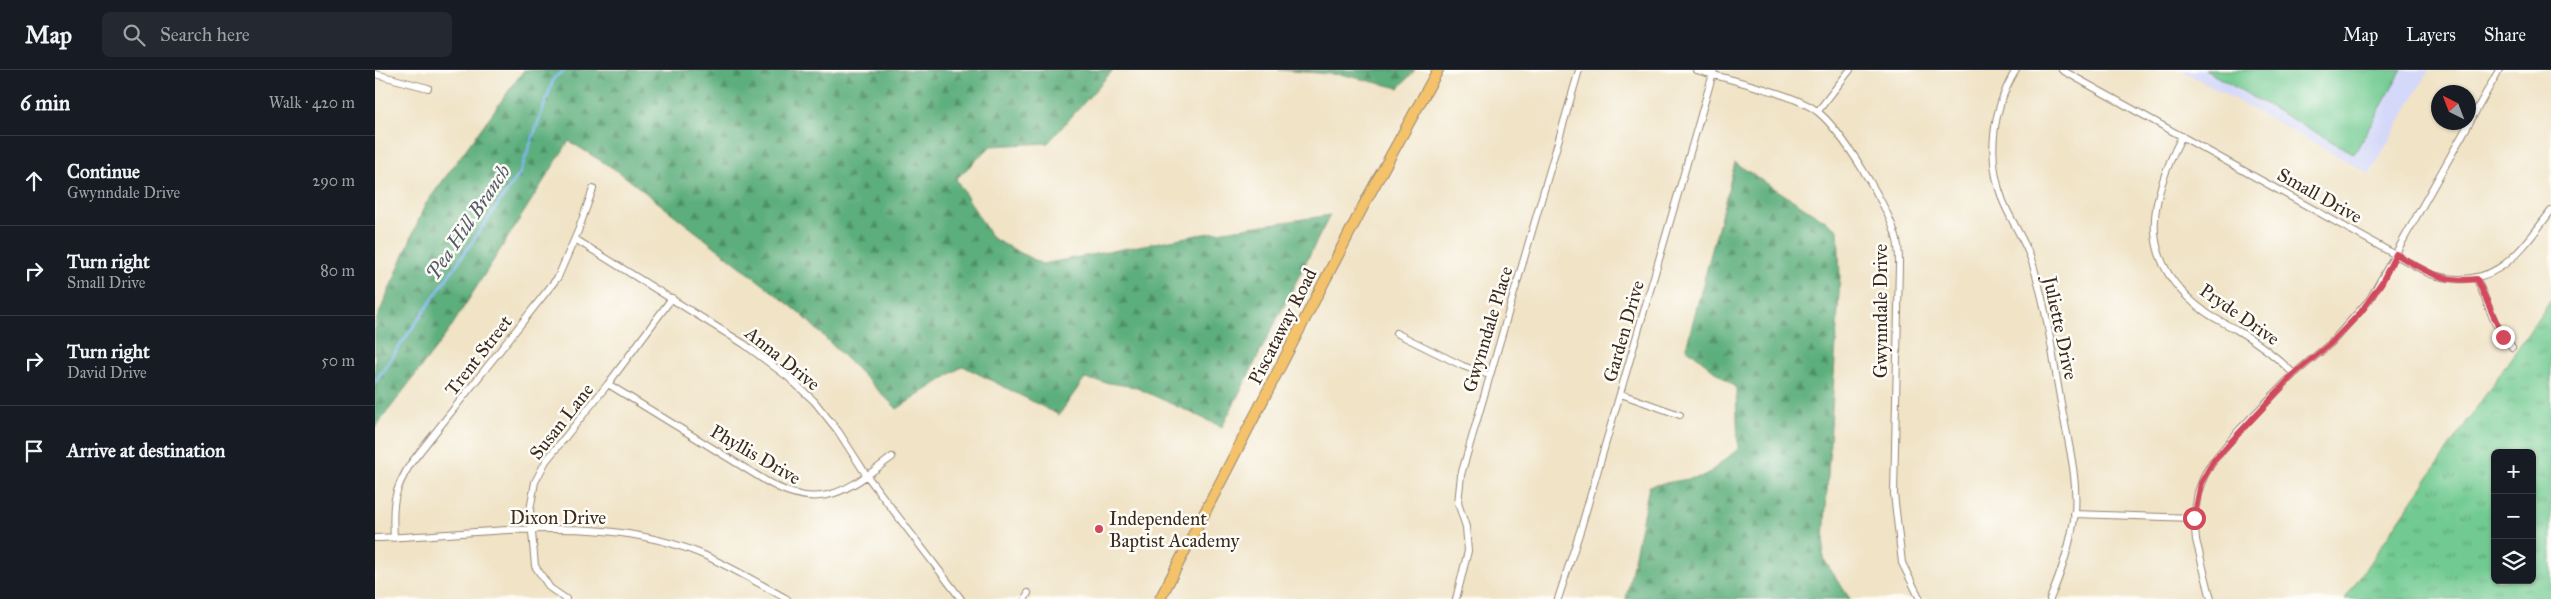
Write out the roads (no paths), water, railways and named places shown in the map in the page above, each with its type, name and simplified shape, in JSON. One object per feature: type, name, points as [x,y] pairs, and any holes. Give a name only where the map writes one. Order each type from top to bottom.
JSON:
[{"type":"main road","name":"Piscataway Road","points":[[1160,599],[1372,189],[1438,70]]},
{"type":"street","name":"Gwynndale Place","points":[[1457,599],[1466,565],[1468,536],[1458,503],[1458,493],[1469,444],[1579,70]]},
{"type":"street","name":"Gwynndale Drive","points":[[1696,70],[1713,72],[1789,98],[1818,111],[1833,128],[1875,190],[1896,236],[1899,264],[1894,494],[1902,563],[1920,599]]},
{"type":"street","points":[[1818,111],[1850,70]]},
{"type":"street","name":"Juliette Drive","points":[[2016,70],[2007,86],[1997,119],[1994,162],[2003,199],[2031,259],[2047,321],[2073,473],[2075,514],[2060,576],[2050,599]]},
{"type":"street","name":"Small Drive","points":[[2062,70],[2436,276],[2462,281],[2477,279],[2505,266],[2551,211]]},
{"type":"street","points":[[2211,599],[2196,540],[2194,518],[2201,483],[2214,460],[2294,374],[2331,343],[2361,312],[2382,282],[2499,70]]},
{"type":"street","name":"Garden Drive","points":[[1558,599],[1621,394],[1713,72]]},
{"type":"street","points":[[375,74],[428,88]]},
{"type":"street","name":"Pryde Drive","points":[[2183,136],[2167,164],[2155,205],[2155,235],[2166,269],[2182,290],[2205,312],[2259,344],[2294,374]]},
{"type":"street","name":"Trent Street","points":[[394,538],[392,507],[399,482],[411,463],[558,277],[575,239],[593,189]]},
{"type":"street","name":"Anna Drive","points":[[575,239],[744,344],[789,377],[820,409],[852,451],[867,476],[961,599]]},
{"type":"street","points":[[2477,279],[2495,323],[2512,347]]},
{"type":"street","name":"Susan Lane","points":[[566,599],[550,588],[539,574],[533,556],[531,494],[540,472],[672,298]]},
{"type":"street","points":[[1397,333],[1463,366],[1489,375]]},
{"type":"street","name":"Phyllis Drive","points":[[608,384],[785,492],[803,497],[821,497],[838,492],[867,476],[892,457]]},
{"type":"street","points":[[1621,394],[1679,415]]},
{"type":"street","points":[[2075,514],[2194,518]]},
{"type":"street","name":"Dixon Drive","points":[[375,538],[531,530],[594,529],[665,542],[698,553],[729,567],[787,599]]},
{"type":"waterway","name":"Pea Hill Branch","points":[[375,382],[520,173],[554,78],[565,70]]},
{"type":"place","name":"Independent Baptist Academy","points":[[1099,529]]}]
